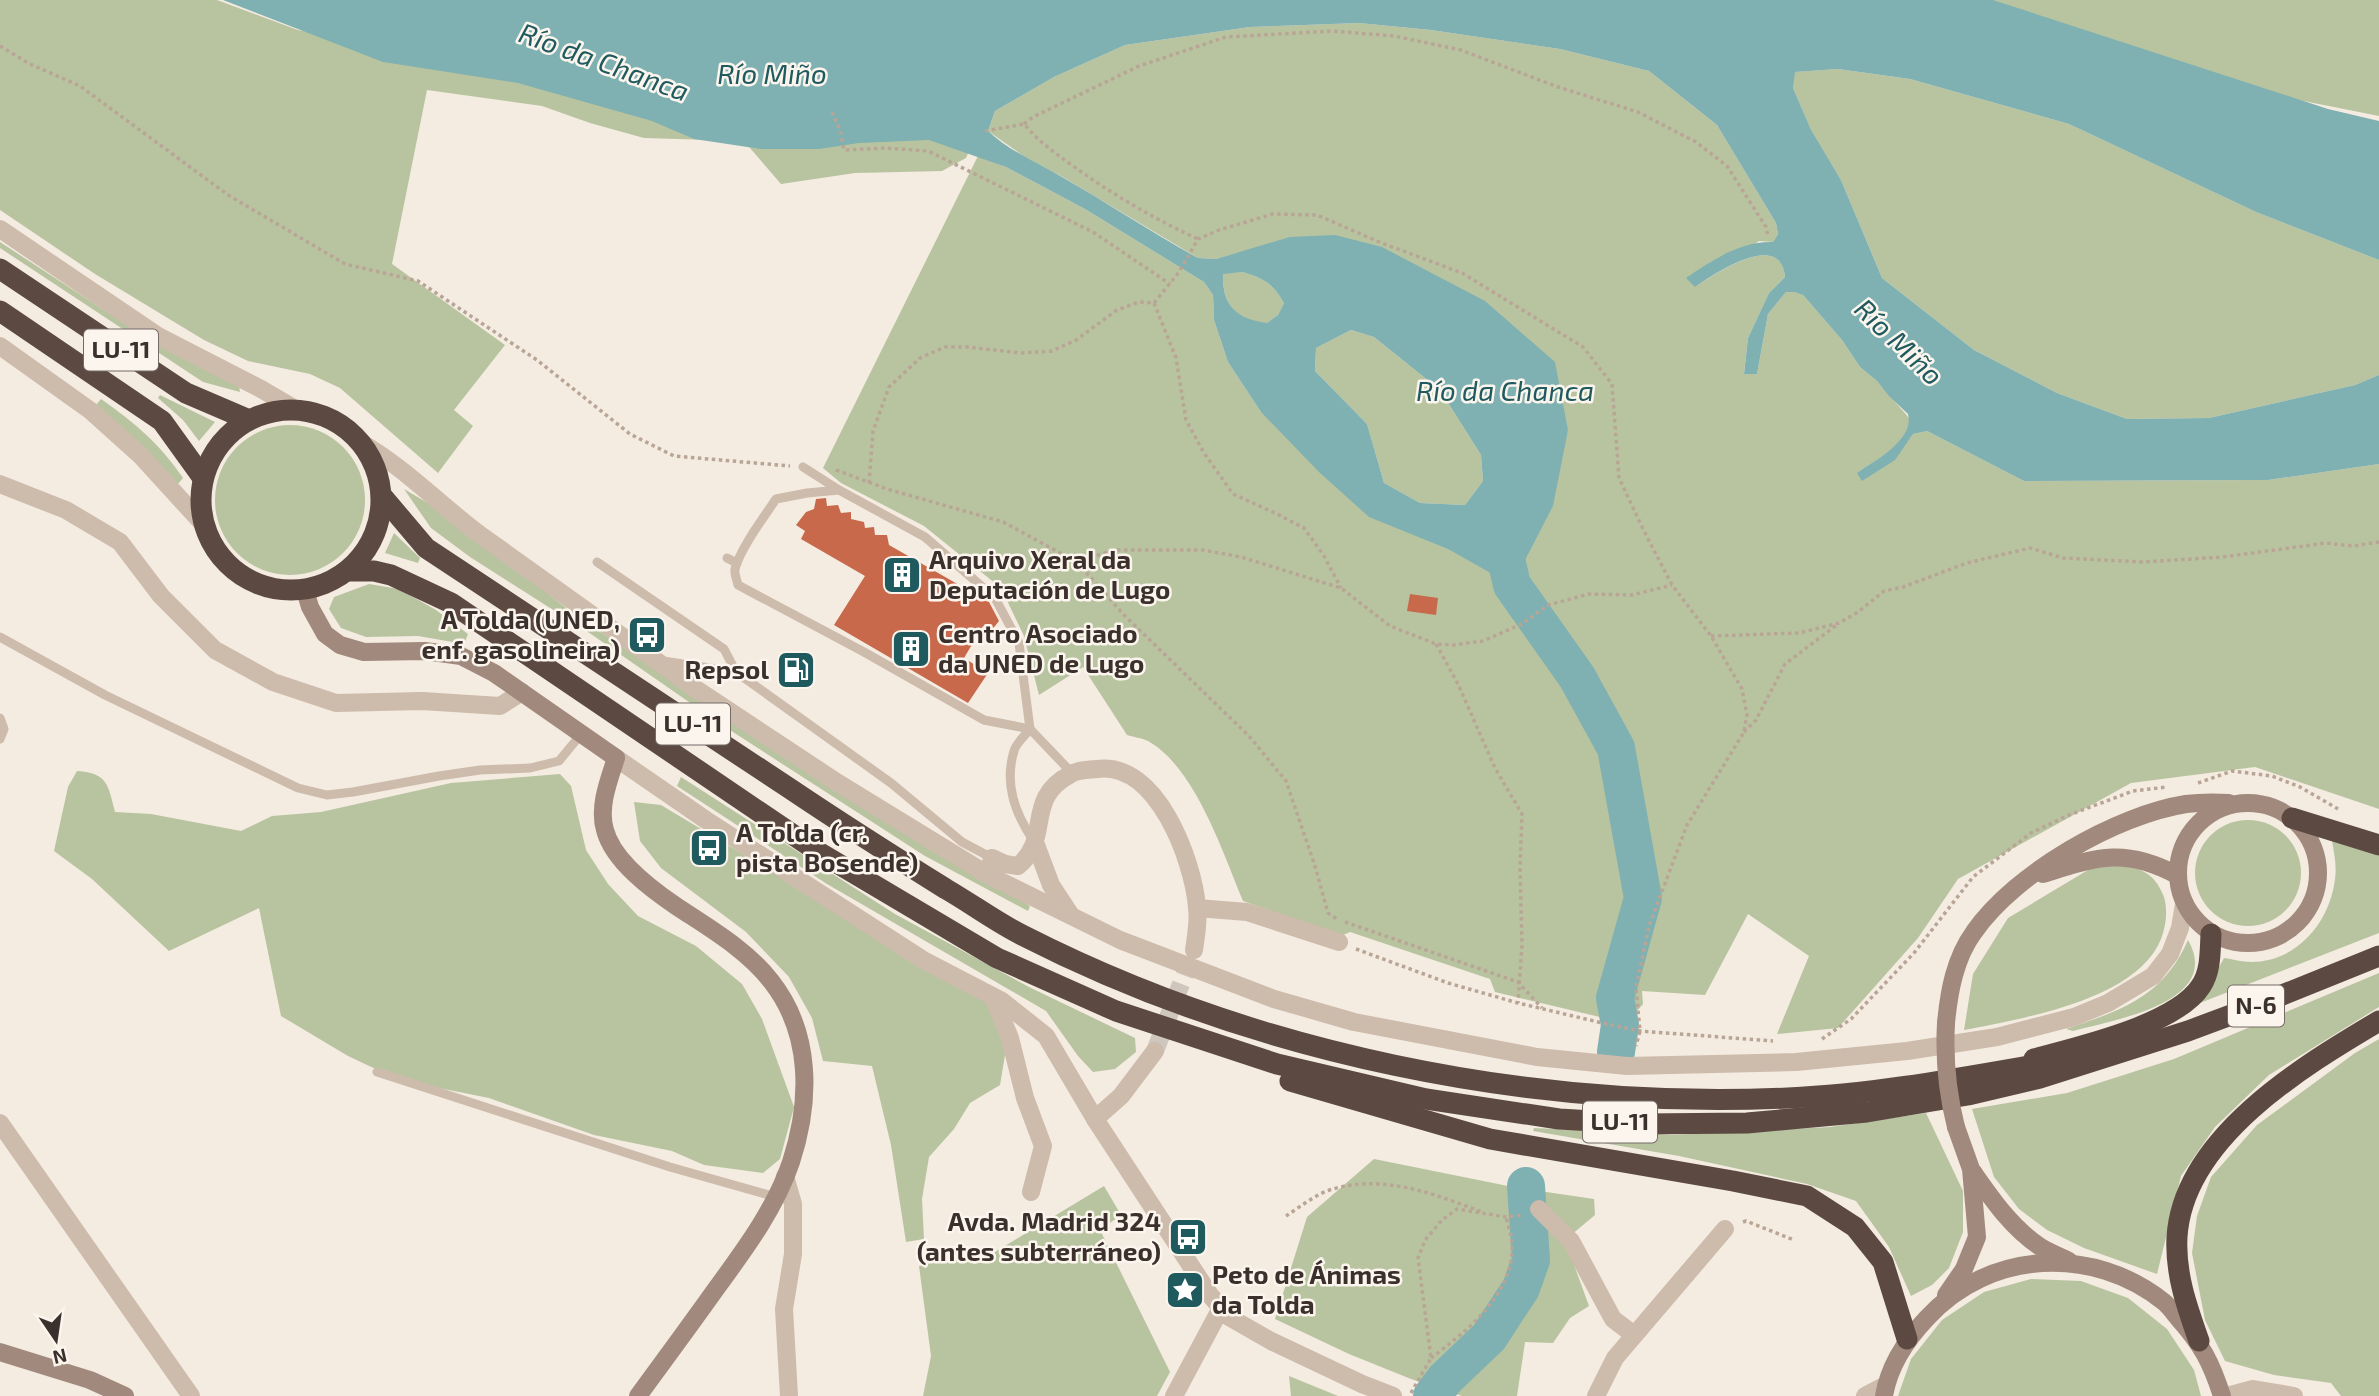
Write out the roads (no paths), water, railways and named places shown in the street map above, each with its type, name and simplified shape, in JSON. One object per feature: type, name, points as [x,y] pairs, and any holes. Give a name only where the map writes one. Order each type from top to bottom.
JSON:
[{"type":"highway","name":"LU-11","points":[[0,269],[186,393],[249,421]]},
{"type":"highway","name":"LU-11","points":[[0,312],[162,421],[203,478]]},
{"type":"highway","name":"LU-11","points":[[297,410],[321,415],[342,426],[360,442],[376,467],[382,496],[380,517],[373,538],[362,556],[347,571],[328,583],[305,590],[279,590],[254,583],[232,569],[215,549],[204,525],[200,502],[203,478],[213,455],[228,435],[249,421],[272,412],[297,410]]},
{"type":"highway","name":"LU-11","points":[[382,496],[426,548],[863,837],[1019,934],[1129,984],[1263,1032],[1453,1077],[1569,1092],[1688,1099],[1789,1098],[1891,1088],[2130,1049]]},
{"type":"highway","name":"LU-11","points":[[347,571],[374,571],[391,575],[451,603],[820,853],[997,958],[1116,1011],[1277,1064],[1426,1099],[1559,1119],[1643,1124],[1747,1123],[1867,1112],[1968,1095],[2040,1079],[2130,1049]]},
{"type":"highway","points":[[2292,818],[2379,845]]},
{"type":"highway","points":[[1981,1074],[2080,1047],[2138,1028],[2174,1011],[2194,995],[2208,972],[2211,934]]},
{"type":"highway","name":"N-6","points":[[2130,1049],[2255,1006],[2379,956]]},
{"type":"highway","points":[[1116,1011],[1242,1067],[1490,1139],[1807,1196],[1855,1227],[1883,1262],[1907,1339]]},
{"type":"highway","points":[[2199,1341],[2183,1294],[2177,1236],[2183,1207],[2194,1176],[2240,1121],[2284,1083],[2326,1052],[2379,1021]]},
{"type":"street","points":[[0,229],[158,336],[297,410]]},
{"type":"street","points":[[0,346],[91,411],[140,456],[204,525]]},
{"type":"street","points":[[360,442],[388,458],[452,514],[656,660],[838,783],[990,867],[1072,917],[1120,940],[1274,999],[1354,1022],[1537,1057],[1627,1066],[1797,1062],[1907,1051],[1997,1037],[2074,1017],[2108,1003],[2153,976],[2170,954],[2180,928],[2184,904]]},
{"type":"street","points":[[0,484],[66,510],[120,542],[162,596],[215,650],[273,682],[336,703],[422,701],[500,706],[522,692]]},
{"type":"street","points":[[305,590],[310,607],[325,634],[340,645],[364,652],[425,651],[461,656],[494,673],[706,820],[925,961],[993,997],[1028,1022],[1046,1036],[1095,1119],[1210,1295],[1229,1318],[1271,1341],[1387,1394]]},
{"type":"street","points":[[616,758],[603,807],[605,831],[619,856],[644,884],[731,943],[771,980],[793,1017],[803,1052],[805,1092],[801,1128],[776,1197],[740,1256],[638,1396]]},
{"type":"street","points":[[990,867],[1005,864],[1018,866],[1029,858],[1036,845],[1040,807],[1048,792],[1072,773],[1109,768],[1134,778],[1154,796],[1171,823],[1191,871],[1198,908],[1194,950]]},
{"type":"street","points":[[2235,804],[2216,810],[2200,821],[2187,837],[2179,855],[2177,875],[2184,904],[2191,916],[2211,934],[2231,942],[2252,944],[2272,940],[2291,929],[2306,914],[2315,895],[2318,874],[2316,853],[2306,834],[2292,818],[2275,808],[2256,803],[2204,802],[2183,805],[2128,822],[2055,859],[1993,908],[1973,933],[1958,961],[1948,995],[1944,1058],[1956,1127],[1971,1169],[1993,1202],[2013,1224],[2039,1246],[2070,1262],[2121,1275],[2165,1302],[2199,1341],[2225,1396],[2253,1390],[2294,1396]]},
{"type":"street","points":[[1036,845],[1051,885],[1072,917]]},
{"type":"street","points":[[2029,878],[2094,858],[2121,857],[2147,861],[2177,875]]},
{"type":"street","points":[[1198,908],[1247,912],[1339,942]]},
{"type":"street","points":[[993,997],[1010,1038],[1025,1098],[1043,1146],[1031,1192]]},
{"type":"street","points":[[1095,1119],[1121,1096],[1155,1051]]},
{"type":"street","points":[[0,1123],[191,1396]]},
{"type":"street","points":[[1865,1396],[1885,1391],[1907,1339],[1942,1301],[1964,1269],[1977,1237],[1971,1169]]},
{"type":"street","points":[[785,1176],[793,1204],[793,1254],[784,1309],[789,1396]]},
{"type":"street","points":[[1539,1209],[1571,1241],[1613,1319],[1634,1335]]},
{"type":"street","points":[[1596,1396],[1615,1358],[1725,1229]]},
{"type":"street","points":[[1942,1301],[1981,1277],[2024,1264],[2070,1262]]},
{"type":"street","points":[[1174,1396],[1221,1308]]},
{"type":"street","points":[[0,1352],[90,1380],[125,1396]]},
{"type":"lane","points":[[803,467],[925,537],[995,598],[1019,643],[1030,729],[1014,749],[1009,783],[1018,818],[1036,845]]},
{"type":"lane","points":[[839,490],[776,499],[737,564],[734,571],[738,585],[984,720],[1030,729],[1072,773]]},
{"type":"lane","points":[[727,558],[737,564]]},
{"type":"lane","points":[[597,562],[724,649],[736,672],[891,783],[990,867]]},
{"type":"lane","points":[[0,637],[105,695],[285,782],[327,795],[439,776],[530,768],[559,761],[582,733]]},
{"type":"lane","points":[[656,660],[736,672]]},
{"type":"lane","points":[[0,718],[4,729],[0,739]]},
{"type":"lane","points":[[377,1072],[670,1167],[776,1197]]},
{"type":"water","name":"Río Miño","points":[[223,0],[1993,0],[2328,109],[2379,121],[2379,260],[2256,212],[2069,124],[1910,79],[1838,69],[1795,72],[1793,88],[1811,130],[1841,180],[1882,278],[1974,350],[2057,393],[2127,419],[2209,418],[2355,385],[2379,375],[2379,464],[2268,480],[2024,481],[1927,431],[1913,434],[1895,460],[1862,481],[1857,473],[1883,456],[1900,440],[1909,423],[1908,414],[1860,367],[1842,340],[1803,295],[1795,292],[1786,292],[1768,314],[1757,374],[1744,374],[1748,338],[1769,293],[1785,277],[1781,263],[1772,256],[1746,259],[1695,287],[1686,278],[1738,248],[1773,242],[1778,234],[1776,223],[1717,125],[1649,71],[1560,49],[1431,30],[1359,23],[1250,27],[1125,45],[1054,77],[995,111],[988,131],[1005,145],[1198,258],[1216,259],[1290,237],[1335,235],[1382,247],[1485,301],[1555,362],[1568,430],[1553,506],[1512,585],[1448,549],[1369,517],[1319,472],[1261,412],[1228,362],[1214,320],[1213,295],[1204,282],[1085,209],[1006,167],[929,140],[859,143],[819,149],[761,149],[694,139],[652,121],[518,83],[383,62]],"holes":[[[1243,272],[1267,283],[1284,303],[1278,315],[1267,323],[1239,314],[1228,302],[1223,274]],[[1351,330],[1374,337],[1440,390],[1481,455],[1483,481],[1465,505],[1420,503],[1384,483],[1367,424],[1315,371],[1316,348]]]},
{"type":"waterway","name":"Río da Chanca","points":[[1507,532],[1506,559],[1512,585],[1577,677],[1616,748],[1643,898],[1615,998],[1620,1025],[1616,1052]]},
{"type":"waterway","name":"Río da Chanca","points":[[1432,1396],[1445,1379],[1489,1337],[1521,1288],[1531,1260],[1526,1186]]},
{"type":"tunnel","points":[[1155,1051],[1193,953]]},
{"type":"place","name":"Arquivo Xeral da Deputación de Lugo","points":[[902,575]]},
{"type":"place","name":"A Tolda (UNED, enf. gasolineira)","points":[[647,635]]},
{"type":"place","name":"Centro Asociado da UNED de Lugo","points":[[911,649]]},
{"type":"place","name":"Repsol","points":[[796,670]]},
{"type":"place","name":"A Tolda (cr. pista Bosende)","points":[[709,848]]},
{"type":"place","name":"Avda. Madrid 324 (antes subterráneo)","points":[[1188,1237]]},
{"type":"place","name":"Peto de Ánimas da Tolda","points":[[1185,1290]]}]
